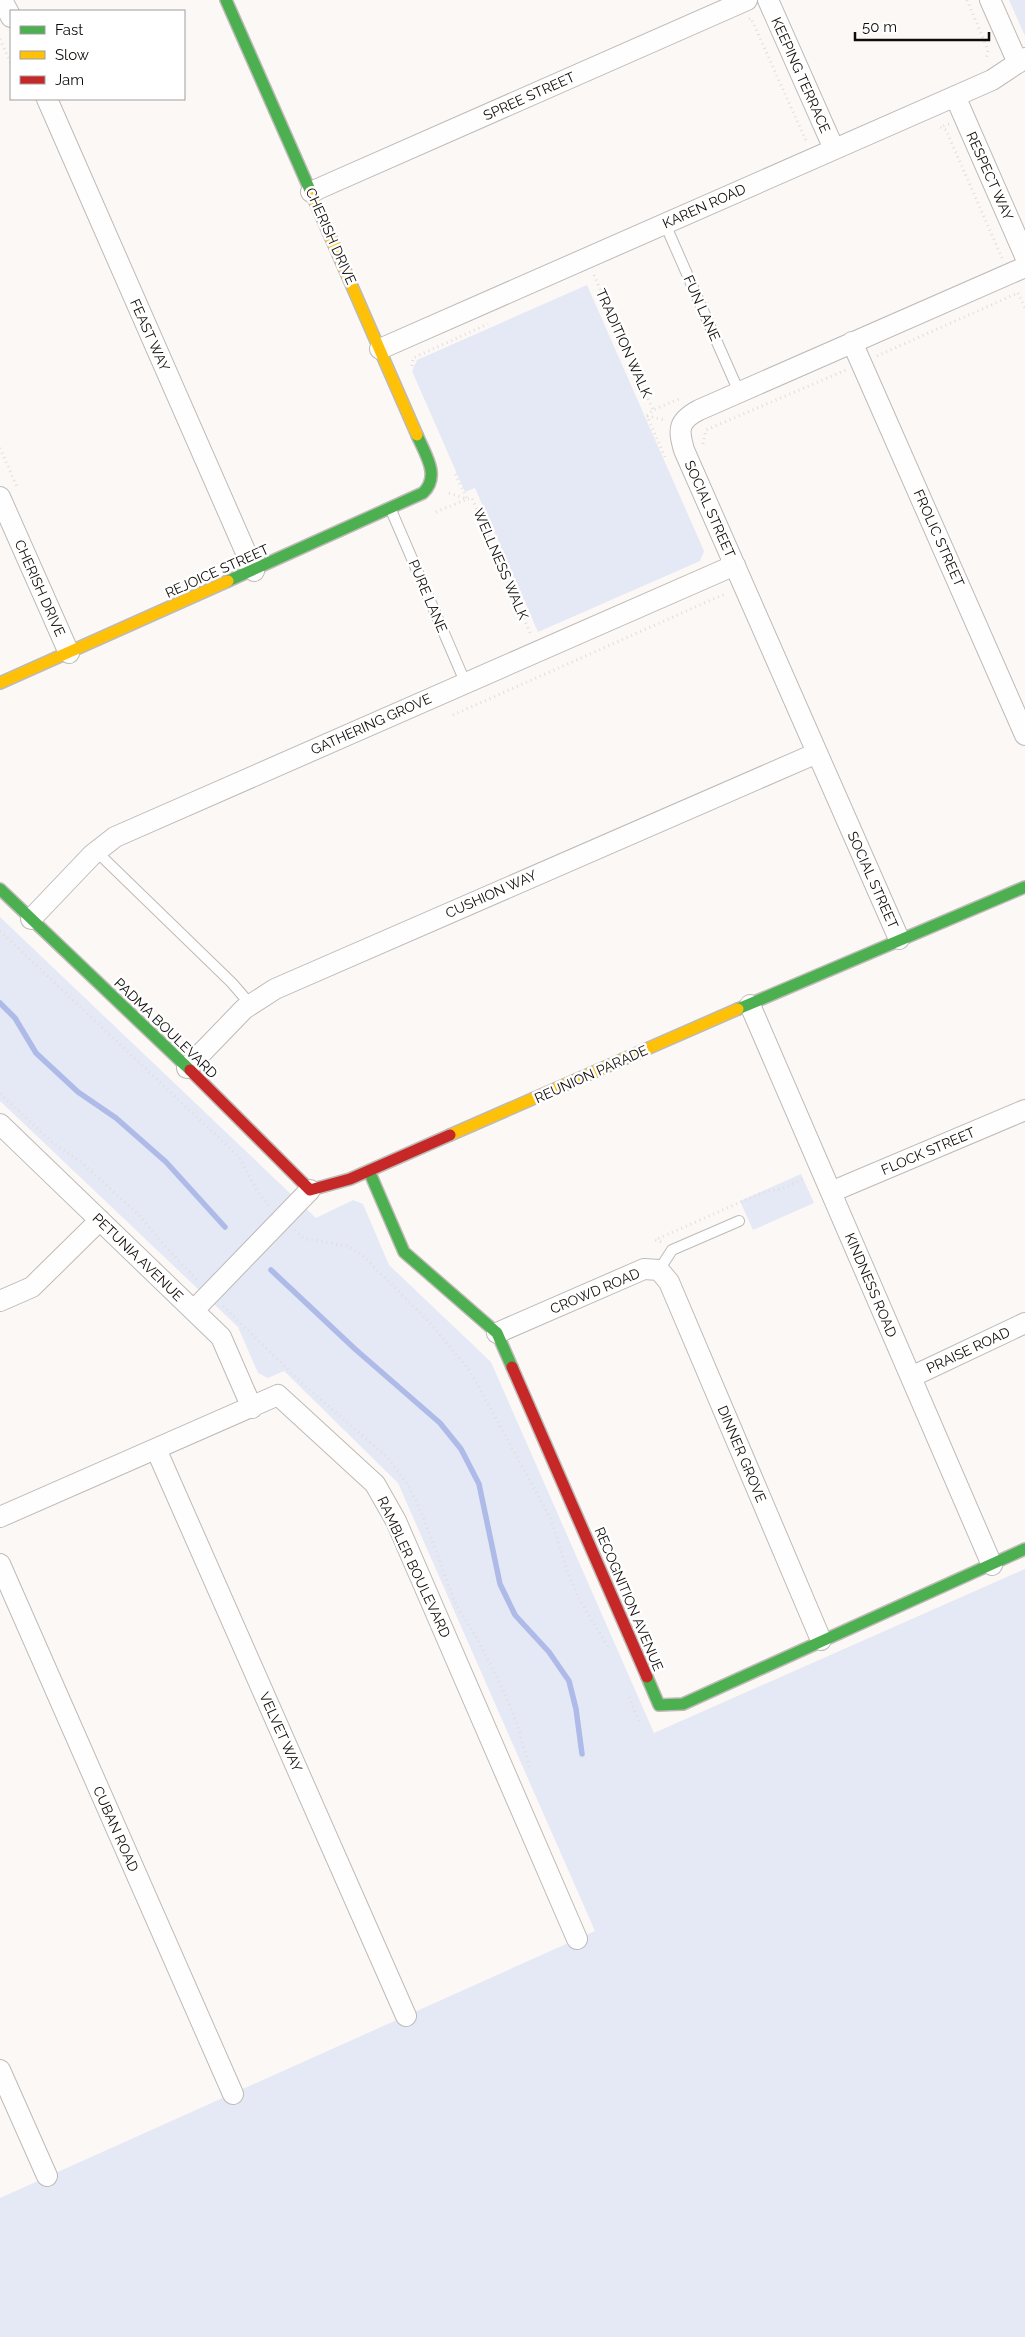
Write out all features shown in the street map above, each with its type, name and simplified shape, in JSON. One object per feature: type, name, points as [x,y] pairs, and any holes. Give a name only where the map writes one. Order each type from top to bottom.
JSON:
[{"type":"street","points":[[2,0],[10,16]]},
{"type":"street","name":"CHERISH DRIVE","points":[[226,0],[434,474]]},
{"type":"street","name":"SPREE STREET","points":[[311,192],[748,0]]},
{"type":"street","name":"KEEPING TERRACE","points":[[768,0],[834,149]]},
{"type":"street","points":[[990,0],[1009,43],[1021,60]]},
{"type":"street","name":"KAREN ROAD","points":[[380,349],[998,77],[1021,60]]},
{"type":"street","name":"RESPECT WAY","points":[[955,96],[1025,256]]},
{"type":"street","name":"FEAST WAY","points":[[47,100],[254,571]]},
{"type":"street","name":"SOCIAL STREET","points":[[899,939],[817,753],[726,568],[684,450],[680,434],[681,424],[689,415],[739,392],[1025,267]]},
{"type":"street","name":"FROLIC STREET","points":[[852,342],[1025,735]]},
{"type":"street","name":"REJOICE STREET","points":[[0,682],[254,571],[428,490],[433,483],[434,474]]},
{"type":"street","name":"CHERISH DRIVE","points":[[0,497],[69,652]]},
{"type":"street","name":"GATHERING GROVE","points":[[31,918],[96,851],[127,832],[726,568]]},
{"type":"street","name":"CUSHION WAY","points":[[188,1068],[250,1004],[275,989],[817,753]]},
{"type":"street","name":"REUNION PARADE","points":[[310,1190],[350,1179],[369,1171],[899,939],[1025,887]]},
{"type":"street","name":"PADMA BOULEVARD","points":[[0,889],[188,1068],[310,1190]]},
{"type":"street","name":"KINDNESS ROAD","points":[[750,1004],[992,1565]]},
{"type":"street","name":"FLOCK STREET","points":[[831,1192],[1025,1110]]},
{"type":"street","name":"PETUNIA AVENUE","points":[[0,1124],[221,1337],[252,1408]]},
{"type":"street","name":"RECOGNITION AVENUE","points":[[369,1171],[404,1252],[497,1333],[659,1705],[683,1704],[1025,1549]]},
{"type":"street","points":[[194,1310],[310,1190]]},
{"type":"street","points":[[0,1301],[32,1287],[100,1220]]},
{"type":"street","name":"CROWD ROAD","points":[[497,1333],[644,1270],[659,1270]]},
{"type":"street","name":"DINNER GROVE","points":[[659,1270],[669,1282],[822,1640]]},
{"type":"street","name":"PRAISE ROAD","points":[[911,1377],[1025,1324]]},
{"type":"street","name":"RAMBLER BOULEVARD","points":[[0,1517],[278,1395],[375,1484],[396,1521],[577,1939]]},
{"type":"street","name":"VELVET WAY","points":[[156,1449],[406,2016]]},
{"type":"street","name":"CUBAN ROAD","points":[[0,1564],[233,2094]]},
{"type":"street","points":[[0,2070],[48,2176]]},
{"type":"lane","name":"FUN LANE","points":[[665,224],[739,392]]},
{"type":"lane","name":"PURE LANE","points":[[390,508],[466,684]]},
{"type":"lane","points":[[96,851],[232,983],[250,1004]]},
{"type":"lane","name":"CROWD ROAD","points":[[659,1270],[672,1250],[739,1220]]},
{"type":"path","points":[[967,0],[988,50],[984,61],[1009,43]]},
{"type":"path","points":[[742,22],[751,18],[814,158]]},
{"type":"path","points":[[0,38],[10,62]]},
{"type":"path","points":[[993,261],[1002,257]]},
{"type":"path","points":[[585,280],[602,272]]},
{"type":"path","name":"TRADITION WALK","points":[[594,276],[653,410]]},
{"type":"path","points":[[707,452],[703,442],[706,430],[1018,293]]},
{"type":"path","points":[[1020,297],[1025,295]]},
{"type":"path","points":[[411,371],[413,358],[495,321]]},
{"type":"path","points":[[667,460],[647,416],[653,410],[688,396]]},
{"type":"path","points":[[433,514],[466,499],[455,472]]},
{"type":"path","name":"WELLNESS WALK","points":[[466,499],[472,498],[532,636]]},
{"type":"path","points":[[726,568],[727,593],[730,602]]},
{"type":"path","points":[[454,715],[727,593]]},
{"type":"path","points":[[0,931],[240,1157],[257,1191],[282,1219],[303,1238],[346,1246],[361,1254],[431,1324],[470,1371],[551,1519],[566,1570],[578,1597],[611,1652]]},
{"type":"path","points":[[0,1094],[51,1141],[81,1162],[139,1215],[163,1244],[210,1293]]},
{"type":"path","points":[[625,1688],[640,1724]]},
{"type":"shaded area","points":[[1009,0],[1025,0],[1025,36]]},
{"type":"shaded area","points":[[587,285],[704,551],[700,561],[538,632],[475,488],[465,492],[412,371],[417,360]]},
{"type":"shaded area","points":[[0,917],[316,1218],[353,1200],[363,1204],[389,1265],[491,1362],[654,1733],[1025,1569],[1025,2337],[0,2337],[0,2198],[595,1931],[398,1483],[284,1371],[268,1378],[258,1373],[238,1327],[0,1101]]},
{"type":"shaded area","points":[[801,1174],[814,1203],[753,1230],[740,1201]]},
{"type":"waterway","points":[[0,1003],[15,1018],[36,1053],[78,1092],[116,1118],[166,1162],[225,1227]]},
{"type":"waterway","points":[[271,1270],[355,1349],[440,1423],[461,1449],[479,1484],[500,1584],[515,1615],[549,1652],[569,1681],[576,1709],[582,1754]]},
{"type":"traffic: fast","points":[[226,0],[313,197]]},
{"type":"traffic: fast","points":[[228,581],[423,493],[431,479],[431,472],[427,457],[417,435]]},
{"type":"traffic: fast","points":[[738,1009],[1025,887]]},
{"type":"traffic: fast","points":[[0,889],[190,1070]]},
{"type":"traffic: fast","points":[[369,1171],[404,1252],[497,1333],[512,1367]]},
{"type":"traffic: fast","points":[[647,1677],[659,1705],[683,1704],[1025,1549]]},
{"type":"traffic: slow","points":[[313,197],[417,435]]},
{"type":"traffic: slow","points":[[0,683],[228,581]]},
{"type":"traffic: slow","points":[[450,1135],[738,1009]]},
{"type":"traffic: jam","points":[[190,1070],[310,1190],[350,1179],[450,1135]]},
{"type":"traffic: jam","points":[[512,1367],[647,1677]]}]
